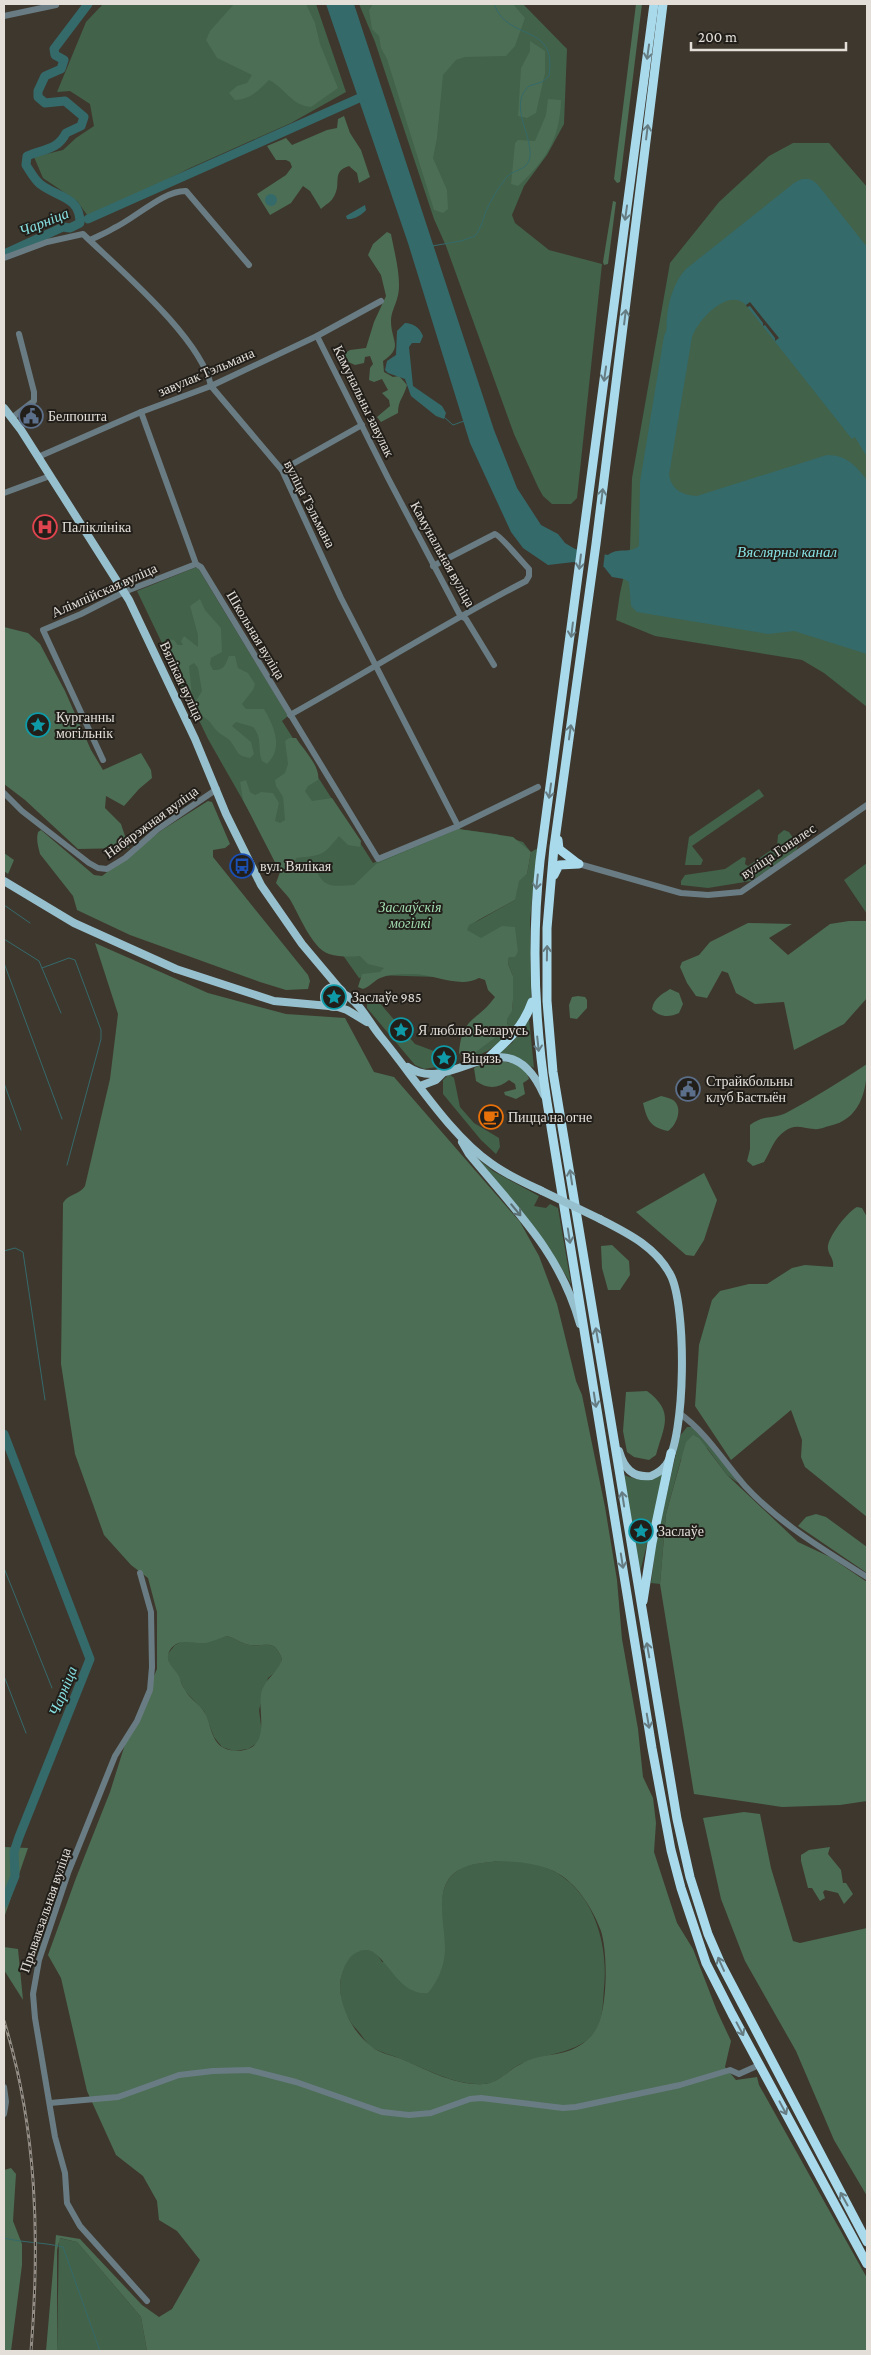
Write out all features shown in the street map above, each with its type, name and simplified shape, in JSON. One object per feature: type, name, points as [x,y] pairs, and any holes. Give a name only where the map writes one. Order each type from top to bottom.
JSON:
[{"type":"highway","points":[[654,4],[536,892],[534,995],[539,1052],[644,1702],[671,1850],[683,1896],[706,1963],[867,2264]]},
{"type":"highway","points":[[664,4],[596,544],[550,887],[546,952],[550,1050],[642,1616],[679,1832],[690,1877],[708,1934],[742,2008],[867,2242]]},
{"type":"highway","points":[[557,832],[559,849],[579,864]]},
{"type":"highway","points":[[550,887],[559,865],[579,864]]},
{"type":"highway","points":[[488,1058],[522,1026],[534,995]]},
{"type":"highway","points":[[642,1616],[644,1582],[671,1453]]},
{"type":"main road","name":"Вялікая вуліца","points":[[4,408],[38,457],[124,592],[172,688],[218,790],[226,814],[261,885],[302,944],[324,972],[342,991],[356,1002],[369,1023]]},
{"type":"main road","points":[[4,881],[74,923],[176,968],[252,995],[294,1004],[338,1007],[369,1023],[456,1131],[470,1154],[534,1232],[557,1265],[576,1312],[587,1352]]},
{"type":"main road","points":[[324,972],[325,1001],[329,1006]]},
{"type":"main road","points":[[294,1004],[312,1001],[325,994],[332,987],[342,991],[344,1002],[338,1007]]},
{"type":"main road","points":[[403,1064],[416,1073],[424,1075],[443,1073],[488,1058],[515,1060],[523,1063],[537,1080],[547,1102]]},
{"type":"main road","points":[[433,1102],[433,1088],[436,1080],[443,1073]]},
{"type":"main road","points":[[420,1086],[424,1075]]},
{"type":"main road","points":[[420,1086],[436,1080]]},
{"type":"main road","points":[[456,1131],[492,1164],[635,1238],[652,1250],[671,1275],[678,1295],[682,1325],[679,1413],[671,1453],[666,1465],[658,1473],[651,1476],[634,1475],[625,1466],[614,1435]]},
{"type":"street","points":[[4,16],[56,5]]},
{"type":"street","points":[[90,240],[115,228],[156,202],[175,193],[186,191],[249,265]]},
{"type":"street","name":"вуліца Тэльмана","points":[[4,258],[47,242],[84,234],[182,332],[206,370],[211,386],[282,470],[341,598],[458,826]]},
{"type":"street","name":"завулак Тэльмана","points":[[38,457],[141,412],[211,386],[317,336],[381,301]]},
{"type":"street","points":[[12,418],[34,401],[34,392],[19,334]]},
{"type":"street","name":"Камунальны завулак","points":[[317,336],[388,478]]},
{"type":"street","name":"Школьная вуліца","points":[[141,412],[196,564],[201,567],[378,858],[458,826]]},
{"type":"street","points":[[282,470],[362,425]]},
{"type":"street","points":[[4,493],[50,476]]},
{"type":"street","name":"Камунальная вуліца","points":[[388,478],[460,615],[466,619],[494,665]]},
{"type":"street","points":[[290,715],[376,667],[460,615],[526,581],[530,576],[529,569],[515,556],[500,536],[495,534],[433,566]]},
{"type":"street","name":"Алімпійская вуліца","points":[[103,760],[43,630],[81,614],[124,592],[196,564]]},
{"type":"street","points":[[458,826],[538,787]]},
{"type":"street","name":"Набярэжная вуліца","points":[[4,794],[22,811],[89,863],[107,869],[125,858],[158,829],[218,790]]},
{"type":"street","name":"вуліца Гоналес","points":[[579,864],[681,893],[708,895],[741,892],[867,805]]},
{"type":"street","points":[[679,1413],[695,1424],[746,1486],[798,1534],[867,1577]]},
{"type":"street","name":"Прывакзальная вуліца","points":[[140,1573],[151,1612],[152,1667],[150,1690],[137,1721],[115,1756],[68,1873],[39,1960],[34,1986],[35,2018],[55,2137],[66,2173],[67,2203],[80,2226],[147,2301]]},
{"type":"street","points":[[50,2103],[118,2097],[179,2075],[213,2071],[249,2070],[296,2082],[382,2112],[408,2115],[431,2113],[470,2099],[481,2098],[563,2108],[680,2085],[730,2070],[740,2074],[759,2065]]},
{"type":"street","points":[[4,2087],[6,2102],[4,2114]]},
{"type":"green space","points":[[103,4],[316,4],[346,92],[291,123],[190,168],[90,219],[77,201],[43,178],[34,157],[63,150],[76,138],[94,126],[90,104],[70,91],[57,92],[86,22]]},
{"type":"green space","points":[[234,4],[306,4],[315,23],[320,44],[338,88],[311,107],[304,106],[293,100],[269,80],[250,96],[235,100],[229,93],[237,86],[247,83],[252,75],[217,58],[206,40],[210,31]]},
{"type":"green space","points":[[359,4],[523,4],[567,49],[564,124],[547,155],[524,186],[512,215],[515,223],[549,250],[602,264],[577,498],[571,504],[552,504],[543,496],[514,434],[446,246],[434,219],[375,42]]},
{"type":"green space","points":[[373,4],[513,4],[525,18],[515,46],[506,56],[465,57],[456,60],[443,75],[437,138],[433,158],[447,190],[448,209],[443,213],[434,210],[387,59],[381,48],[379,36],[372,29],[369,10]]},
{"type":"green space","points":[[636,4],[642,4],[620,182],[617,183],[614,179]]},
{"type":"green space","points":[[530,41],[545,51],[545,73],[536,113],[527,118],[518,116],[521,68],[530,51]]},
{"type":"green space","points":[[548,99],[561,100],[558,126],[550,148],[544,158],[518,186],[511,184],[515,143],[518,140],[535,141],[546,115]]},
{"type":"green space","points":[[344,116],[350,133],[361,150],[370,177],[359,183],[357,173],[349,166],[338,175],[336,193],[331,201],[321,209],[310,191],[303,186],[291,203],[270,215],[257,194],[286,175],[292,167],[290,162],[286,160],[276,160],[267,146],[286,138],[292,145],[327,130],[337,128],[338,119]]},
{"type":"green space","name":"Вяслярны канал","points":[[793,143],[829,143],[867,187],[867,707],[824,673],[802,660],[655,636],[616,620],[630,549],[632,478],[670,263],[719,202],[769,156]]},
{"type":"green space","points":[[613,201],[616,202],[608,264],[604,265],[603,262]]},
{"type":"green space","points":[[387,232],[391,234],[397,266],[399,292],[391,318],[395,347],[393,352],[383,361],[384,372],[393,377],[399,376],[407,385],[398,413],[381,422],[377,417],[390,406],[389,400],[382,393],[388,390],[382,379],[374,382],[369,380],[370,368],[373,364],[370,356],[365,357],[364,363],[355,365],[344,360],[342,355],[350,350],[366,348],[374,322],[386,296],[381,275],[368,255],[373,244]]},
{"type":"green space","name":"Заслаўскія могілкі","points":[[198,568],[288,716],[282,721],[373,863],[458,829],[496,834],[523,842],[530,851],[521,878],[527,874],[531,852],[538,848],[530,919],[531,1000],[522,1020],[505,1038],[495,1046],[474,1057],[464,1059],[462,1056],[508,1024],[506,1019],[512,1010],[513,976],[508,964],[509,957],[518,952],[516,946],[467,978],[375,975],[359,978],[282,869],[208,739],[137,591]],"holes":[[[515,895],[515,900],[474,923]]]},
{"type":"green space","points":[[200,599],[205,610],[221,628],[222,652],[211,658],[210,664],[213,670],[222,668],[229,656],[235,656],[238,668],[248,673],[255,684],[253,690],[242,704],[246,709],[264,709],[274,730],[276,737],[275,751],[267,764],[262,761],[258,735],[253,727],[236,722],[232,726],[251,742],[254,754],[250,758],[238,753],[230,740],[218,732],[205,718],[202,716],[196,719],[191,709],[202,691],[198,668],[194,663],[189,666],[192,696],[187,699],[167,657],[169,650],[166,644],[168,639],[174,640],[178,645],[183,645],[181,641],[184,636],[198,647],[198,635],[190,606]]},
{"type":"green space","points":[[4,627],[28,633],[40,644],[65,691],[91,750],[103,770],[141,753],[151,770],[152,778],[124,806],[106,796],[105,808],[121,824],[129,848],[78,849],[25,800],[4,784]]},
{"type":"green space","points":[[289,738],[296,738],[311,758],[317,770],[318,780],[308,786],[305,791],[312,801],[332,798],[361,841],[360,847],[348,845],[339,836],[321,854],[296,858],[294,863],[315,866],[321,879],[329,884],[339,886],[354,885],[376,864],[458,829],[513,837],[531,852],[527,874],[519,881],[515,900],[469,925],[467,930],[481,938],[502,926],[515,927],[518,952],[515,957],[509,957],[508,964],[513,976],[513,1000],[512,1011],[507,1019],[508,1028],[469,1057],[463,1057],[459,1053],[463,1032],[471,1021],[495,997],[488,990],[485,980],[479,978],[463,982],[419,974],[400,974],[380,978],[363,989],[358,987],[362,974],[380,972],[384,968],[368,964],[360,956],[337,956],[323,950],[311,938],[289,898],[276,883],[280,872],[243,800],[240,782],[246,780],[250,792],[255,795],[261,792],[273,793],[279,803],[275,821],[280,823],[285,820],[283,797],[276,786],[275,780],[285,773],[288,764],[285,741]]},
{"type":"green space","points":[[759,789],[764,796],[692,846],[703,860],[701,865],[685,865],[689,837]]},
{"type":"green space","points":[[208,801],[212,802],[230,844],[225,848],[213,850],[213,857],[308,975],[310,981],[308,989],[286,990],[260,982],[130,935],[77,910],[73,896],[40,854],[37,838],[38,832],[41,830],[94,875],[102,876],[162,830]]},
{"type":"green space","points":[[784,830],[789,832],[798,845],[796,852],[751,881],[708,888],[681,885],[685,875],[725,869],[743,857],[746,858],[745,864],[748,866],[777,846],[778,835]]},
{"type":"green space","points":[[4,853],[14,860],[8,874],[4,871]]},
{"type":"green space","points":[[867,863],[867,914],[844,880]]},
{"type":"green space","points":[[867,921],[867,998],[844,1024],[794,1050],[784,1002],[755,1004],[736,993],[728,973],[722,971],[707,998],[696,996],[687,983],[680,967],[682,962],[699,955],[710,942],[748,923],[792,924],[769,938],[788,955],[830,924]]},
{"type":"green space","points":[[95,943],[208,993],[286,1014],[345,1018],[374,1072],[394,1077],[520,1222],[539,1256],[557,1304],[576,1381],[582,1395],[605,1507],[617,1580],[622,1639],[638,1729],[643,1777],[653,1798],[656,1823],[654,1852],[677,1923],[693,1949],[731,2041],[725,2067],[736,2080],[757,2077],[759,2085],[867,2278],[867,2351],[147,2351],[141,2317],[77,2242],[60,2238],[57,2250],[57,2351],[46,2351],[56,2235],[80,2239],[142,2305],[159,2317],[172,2309],[200,2260],[177,2231],[159,2220],[157,2201],[143,2176],[116,2155],[87,2091],[61,1978],[48,1955],[110,1792],[126,1741],[157,1669],[157,1612],[148,1578],[131,1565],[104,1535],[75,1454],[61,1364],[63,1203],[85,1186],[110,1079],[118,1014]],"holes":[[[227,1636],[247,1644],[273,1646],[279,1652],[282,1659],[265,1684],[261,1694],[261,1733],[258,1740],[254,1745],[242,1751],[228,1749],[218,1744],[206,1714],[187,1693],[168,1658],[170,1650],[182,1642],[205,1643]],[[497,1861],[544,1867],[559,1874],[573,1885],[590,1907],[601,1931],[605,1953],[606,1982],[599,2022],[590,2038],[568,2051],[526,2061],[490,2083],[474,2084],[451,2080],[374,2048],[357,2032],[346,2014],[340,1993],[340,1983],[348,1960],[356,1952],[368,1950],[376,1954],[406,1987],[416,1992],[428,1993],[440,1973],[445,1951],[442,1905],[446,1883],[453,1875],[467,1866]]]},
{"type":"green space","points":[[670,989],[679,993],[683,1004],[679,1013],[672,1016],[661,1015],[652,1009],[654,1002]]},
{"type":"green space","points":[[572,997],[585,997],[587,1008],[577,1019],[570,1018],[569,1005]]},
{"type":"green space","points":[[371,1000],[378,1001],[415,1044],[442,1054],[438,1060],[443,1066],[424,1069],[415,1065],[367,1008],[367,1004]]},
{"type":"green space","points":[[529,1018],[534,1068],[517,1058],[495,1056],[512,1043]]},
{"type":"green space","points":[[497,1061],[514,1063],[526,1071],[529,1079],[523,1083],[525,1094],[516,1099],[505,1095],[504,1092],[516,1089],[515,1084],[509,1080],[501,1085],[492,1087],[476,1081],[474,1068],[484,1063]]},
{"type":"green space","points":[[867,1064],[867,1074],[860,1103],[848,1118],[840,1123],[820,1129],[793,1127],[781,1134],[764,1162],[753,1166],[747,1161],[750,1149],[750,1125],[760,1119],[786,1113]]},
{"type":"green space","points":[[449,1074],[454,1078],[460,1107],[474,1123],[499,1138],[500,1147],[496,1154],[481,1140],[443,1094],[443,1080]]},
{"type":"green space","points":[[661,1096],[673,1100],[678,1108],[678,1117],[668,1131],[650,1122],[643,1103]]},
{"type":"green space","points":[[478,1159],[493,1171],[539,1196],[534,1206],[546,1208],[550,1204],[558,1208],[571,1284],[548,1246]]},
{"type":"green space","points":[[704,1173],[717,1200],[704,1240],[694,1256],[686,1255],[636,1212]]},
{"type":"green space","points":[[857,1207],[862,1208],[867,1217],[867,1517],[805,1467],[801,1457],[802,1440],[791,1410],[731,1460],[695,1406],[699,1345],[712,1300],[720,1291],[749,1284],[767,1284],[792,1268],[805,1265],[833,1267],[833,1261],[828,1249],[830,1239],[843,1219]]},
{"type":"green space","points":[[612,1245],[629,1261],[630,1275],[620,1290],[608,1290],[602,1268],[601,1246]]},
{"type":"green space","points":[[647,1391],[661,1406],[665,1420],[656,1455],[649,1460],[634,1457],[627,1452],[623,1431],[626,1392]]},
{"type":"green space","points":[[687,1427],[692,1427],[710,1443],[738,1483],[727,1475],[707,1448],[681,1459],[666,1514],[660,1584],[651,1583],[656,1541],[680,1436]]},
{"type":"green space","points":[[693,1435],[699,1438],[727,1475],[798,1542],[830,1557],[867,1582],[867,1801],[840,1805],[782,1807],[694,1794],[660,1584],[666,1514],[686,1442]]},
{"type":"green space","points":[[666,1469],[640,1572],[624,1475],[636,1479],[646,1479],[656,1476]]},
{"type":"green space","points":[[816,1514],[826,1517],[867,1547],[867,1573],[798,1526],[806,1517]]},
{"type":"green space","points":[[227,1636],[247,1644],[273,1646],[279,1652],[282,1659],[279,1669],[268,1678],[259,1710],[262,1733],[257,1743],[248,1749],[234,1751],[222,1747],[214,1737],[204,1711],[185,1691],[178,1675],[169,1663],[167,1655],[175,1645],[181,1642]]},
{"type":"green space","points":[[744,1812],[760,1814],[771,1868],[793,1941],[800,1943],[867,1928],[867,2196],[834,2140],[796,2051],[745,1961],[721,1899],[703,1818]]},
{"type":"green space","points":[[4,1847],[28,1848],[4,1918]]},
{"type":"green space","points":[[830,1847],[828,1854],[841,1870],[843,1883],[846,1883],[853,1894],[844,1904],[838,1893],[825,1890],[823,1892],[825,1898],[820,1901],[812,1888],[808,1888],[801,1861],[801,1855],[809,1850]]},
{"type":"green space","points":[[497,1861],[526,1862],[542,1866],[559,1874],[573,1885],[584,1899],[600,1933],[605,1970],[603,2005],[600,2022],[595,2032],[580,2045],[518,2065],[495,2081],[484,2084],[473,2084],[452,2079],[373,2048],[366,2042],[345,2013],[341,1998],[340,1982],[347,1961],[351,1956],[365,1950],[375,1953],[382,1962],[445,1951],[442,1905],[446,1884],[453,1875],[466,1866]]},
{"type":"green space","points":[[4,1947],[18,1949],[23,2000],[4,1970]]},
{"type":"green space","points":[[11,2168],[16,2174],[13,2221],[22,2244],[22,2265],[11,2351],[4,2351],[4,2170]]},
{"type":"green space","points":[[59,2238],[77,2242],[141,2317],[147,2351],[57,2351]]},
{"type":"water","name":"Вяслярны канал","points":[[326,4],[354,4],[494,430],[517,488],[541,525],[558,534],[565,543],[575,549],[608,555],[616,551],[632,550],[639,546],[640,482],[669,304],[675,285],[682,274],[794,183],[807,179],[813,180],[818,185],[867,247],[867,457],[855,437],[852,439],[746,305],[739,301],[731,300],[714,308],[700,322],[692,337],[669,475],[675,488],[679,491],[697,496],[827,455],[846,459],[855,466],[867,480],[867,654],[794,631],[768,634],[637,612],[631,606],[629,582],[612,577],[604,567],[574,562],[548,565],[523,548],[511,532],[470,443],[408,243]]},
{"type":"water","points":[[271,194],[277,200],[271,206],[265,200]]},
{"type":"water","points":[[365,205],[366,210],[362,214],[355,218],[347,219],[346,216]]},
{"type":"water","points":[[405,323],[416,326],[423,336],[420,343],[412,343],[409,347],[413,386],[442,406],[446,413],[444,419],[436,416],[411,396],[405,379],[388,373],[385,370],[387,361],[396,355],[397,331]]},
{"type":"pier","points":[[750,302],[779,338],[775,341],[775,338],[765,325],[763,326],[763,323],[750,306],[747,307],[746,305]]},
{"type":"pier","points":[[578,547],[605,552],[603,569],[577,565]]},
{"type":"waterway","name":"Чарніца","points":[[4,254],[63,227],[70,228],[80,223],[79,214],[72,202],[40,184],[26,165],[27,156],[54,146],[63,139],[66,133],[81,126],[84,117],[65,101],[45,103],[38,97],[38,91],[45,76],[61,69],[64,60],[55,55],[54,49],[88,4]]},
{"type":"waterway","points":[[432,246],[461,241],[475,236],[497,190],[509,175],[527,165],[529,161],[530,147],[522,120],[521,102],[523,94],[529,86],[542,82],[549,76],[550,59],[546,47],[539,40],[510,24],[501,16],[494,4]]},
{"type":"waterway","points":[[88,219],[366,95]]},
{"type":"waterway","points":[[444,417],[453,425],[464,421]]},
{"type":"waterway","points":[[4,905],[30,923]]},
{"type":"waterway","points":[[4,939],[39,961],[61,1013]]},
{"type":"waterway","points":[[42,968],[69,958],[75,960],[101,1030],[101,1039],[67,1165]]},
{"type":"waterway","points":[[4,963],[62,1119]]},
{"type":"waterway","points":[[4,1083],[21,1130]]},
{"type":"waterway","points":[[4,1251],[15,1248],[23,1252],[45,1400]]},
{"type":"waterway","name":"Чарніца","points":[[4,1434],[90,1659],[19,1837],[14,1852],[15,1876],[4,1903]]},
{"type":"waterway","points":[[4,1568],[52,1688]]},
{"type":"waterway","points":[[4,1676],[26,1733]]},
{"type":"waterway","points":[[4,2238],[63,2247],[100,2351]]},
{"type":"railway","points":[[4,2021],[15,2061],[23,2102],[33,2184],[35,2268],[31,2351]]},
{"type":"place","name":"Белпошта","points":[[31,416]]},
{"type":"place","name":"Паліклініка","points":[[45,527]]},
{"type":"place","name":"Курганны могільнік","points":[[38,725]]},
{"type":"place","name":"вул. Вялікая","points":[[242,866]]},
{"type":"place","name":"Заслаўе 985","points":[[334,997]]},
{"type":"place","name":"Я люблю Беларусь","points":[[401,1030]]},
{"type":"place","name":"Віцязь","points":[[444,1058]]},
{"type":"place","name":"Страйкбольны клуб Бастыён","points":[[688,1089]]},
{"type":"place","name":"Пицца на огне","points":[[491,1117]]},
{"type":"place","name":"Заслаўе","points":[[641,1531]]}]
